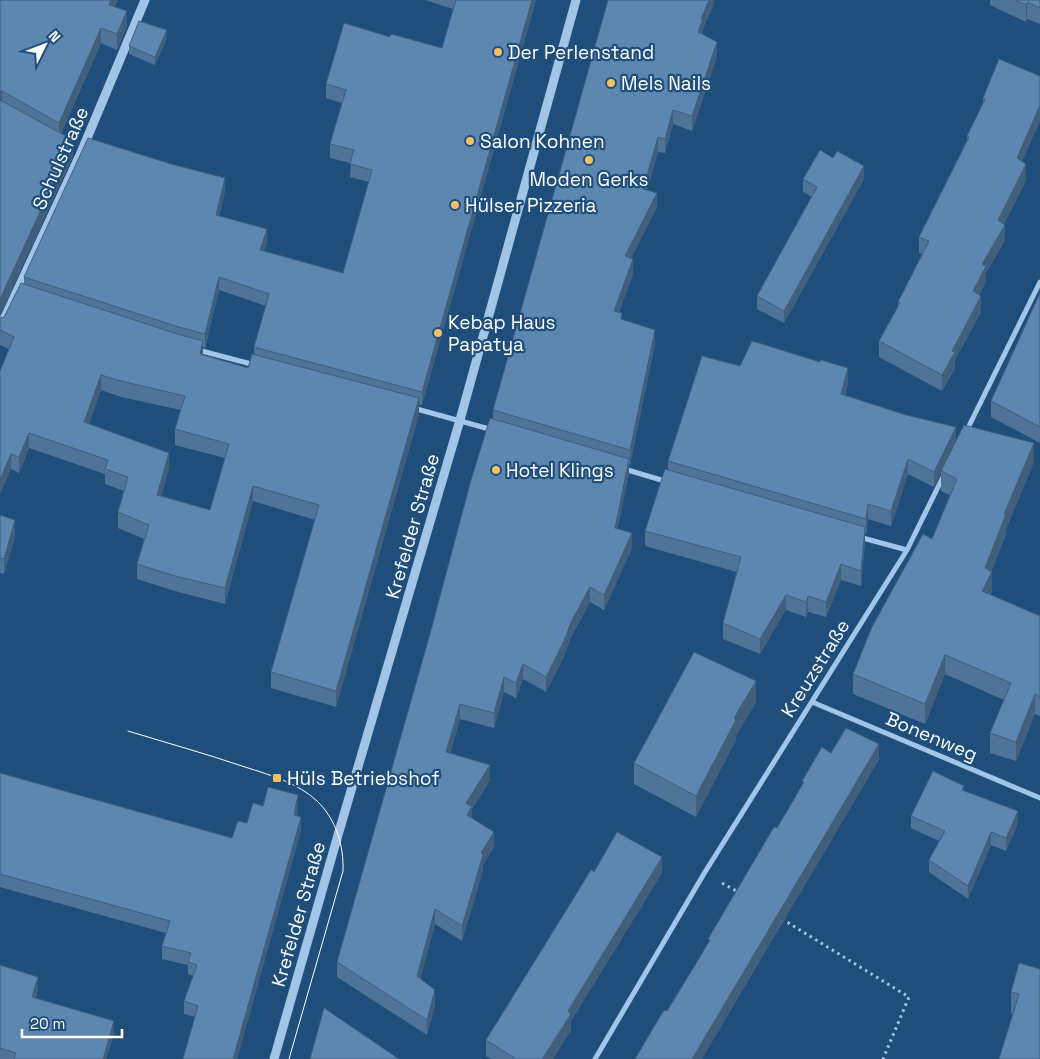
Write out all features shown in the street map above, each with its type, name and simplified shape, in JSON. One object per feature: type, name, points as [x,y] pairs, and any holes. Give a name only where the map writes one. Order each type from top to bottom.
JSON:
[{"type":"street","name":"Schulstraße","points":[[0,328],[20,293],[76,153],[146,0]]},
{"type":"street","name":"Krefelder Straße","points":[[274,1059],[460,420],[576,0]]},
{"type":"street","points":[[964,434],[1040,282]]},
{"type":"street","points":[[187,347],[262,367]]},
{"type":"street","points":[[404,405],[498,432]]},
{"type":"street","points":[[621,468],[678,485]]},
{"type":"street","name":"Kreuzstraße","points":[[595,1059],[704,872],[907,550],[947,470]]},
{"type":"street","points":[[850,534],[907,550]]},
{"type":"street","name":"Bonenweg","points":[[812,702],[1040,798]]},
{"type":"path","points":[[704,872],[746,897]]},
{"type":"path","points":[[779,917],[909,997],[883,1059]]},
{"type":"building","points":[[0,0],[111,0],[109,5],[127,11],[117,34],[101,28],[59,123],[0,91]]},
{"type":"building","points":[[456,0],[532,0],[422,392],[254,347],[269,294],[219,277],[205,334],[24,277],[88,138],[171,164],[225,178],[216,215],[267,229],[260,250],[343,273],[372,170],[350,164],[354,150],[330,144],[346,90],[326,84],[344,23],[390,37],[391,34],[442,48]]},
{"type":"building","points":[[608,0],[709,0],[698,32],[717,42],[692,116],[673,110],[665,139],[658,137],[643,189],[657,193],[625,256],[633,259],[614,311],[622,313],[621,319],[655,330],[630,450],[493,410]]},
{"type":"building","points":[[1015,0],[1040,0],[1040,8],[1027,2],[1026,5]]},
{"type":"building","points":[[139,21],[167,30],[155,57],[129,46]]},
{"type":"building","points":[[999,59],[1040,76],[1040,105],[1017,158],[1026,164],[998,220],[1005,225],[982,264],[986,266],[973,291],[981,296],[952,351],[955,352],[942,375],[879,341],[900,303],[898,302],[929,241],[919,237],[969,137],[967,136],[985,99],[983,98]]},
{"type":"building","points":[[0,100],[73,140],[0,299]]},
{"type":"building","points":[[820,150],[833,158],[837,151],[864,166],[784,311],[757,296],[817,187],[803,179]]},
{"type":"building","points":[[21,283],[203,341],[200,354],[248,368],[252,354],[419,398],[336,691],[271,672],[319,505],[253,486],[225,588],[175,576],[137,564],[149,525],[118,512],[128,477],[105,469],[108,460],[29,433],[19,457],[11,454],[0,480],[0,371],[14,337],[0,330],[0,318],[4,317]],"holes":[[[101,375],[185,396],[175,429],[229,444],[210,510],[157,495],[169,453],[84,422]]]},
{"type":"building","points":[[1040,293],[1040,427],[991,401]]},
{"type":"building","points":[[752,341],[820,362],[821,360],[848,368],[841,394],[906,415],[956,427],[934,472],[908,459],[891,511],[868,504],[866,519],[668,461],[702,356],[740,366]]},
{"type":"building","points":[[490,418],[629,459],[615,528],[632,533],[604,595],[590,587],[571,622],[546,677],[523,664],[516,683],[504,677],[494,713],[460,704],[446,752],[490,765],[466,803],[472,807],[467,815],[494,832],[481,853],[483,855],[462,926],[435,909],[417,976],[435,990],[427,1020],[337,962],[430,634],[471,480]]},
{"type":"building","points":[[964,425],[1034,443],[1004,514],[1006,514],[985,568],[992,572],[982,591],[1040,616],[1040,697],[1035,694],[1016,742],[990,733],[1011,683],[945,655],[925,704],[853,674],[872,627],[923,534],[932,539],[957,479],[941,471]]},
{"type":"building","points":[[665,469],[865,527],[861,571],[841,564],[826,602],[808,596],[806,602],[786,595],[760,639],[723,623],[741,557],[645,531]]},
{"type":"building","points":[[0,515],[15,520],[4,559],[0,558]]},
{"type":"building","points":[[694,652],[756,681],[734,718],[736,720],[696,796],[634,763]]},
{"type":"building","points":[[846,728],[879,744],[692,1059],[635,1059],[664,1010],[667,1011],[710,940],[708,939],[774,827],[777,828],[822,747],[831,753]]},
{"type":"building","points":[[933,771],[964,786],[962,790],[1018,811],[1006,838],[991,832],[968,886],[929,860],[945,831],[911,816]]},
{"type":"building","points":[[0,773],[232,838],[238,821],[247,823],[253,803],[263,806],[268,787],[298,795],[294,815],[301,817],[233,1059],[183,1059],[198,1006],[184,1001],[197,965],[188,962],[191,953],[162,946],[170,921],[0,874]]},
{"type":"building","points":[[617,832],[662,857],[568,1011],[571,1014],[542,1059],[516,1059],[486,1040],[591,870],[594,872]]},
{"type":"building","points":[[1019,963],[1040,969],[1040,1059],[999,1059],[1019,994],[1011,992]]},
{"type":"building","points":[[0,965],[38,977],[32,997],[114,1021],[103,1059],[14,1059],[16,1053],[0,1048]]},
{"type":"building","points":[[324,1008],[399,1059],[310,1059]]},
{"type":"tram line","points":[[128,731],[283,780],[301,789],[317,801],[334,824],[342,852],[343,871],[289,1059]]},
{"type":"place","name":"Der Perlenstand","points":[[498,52]]},
{"type":"place","name":"Mels Nails","points":[[611,83]]},
{"type":"place","name":"Salon Kohnen","points":[[470,141]]},
{"type":"place","name":"Moden Gerks","points":[[589,160]]},
{"type":"place","name":"Hülser Pizzeria","points":[[455,205]]},
{"type":"place","name":"Kebap Haus Papatya","points":[[438,333]]},
{"type":"place","name":"Hotel Klings","points":[[496,470]]},
{"type":"place","name":"Hüls Betriebshof","points":[[277,778]]}]
